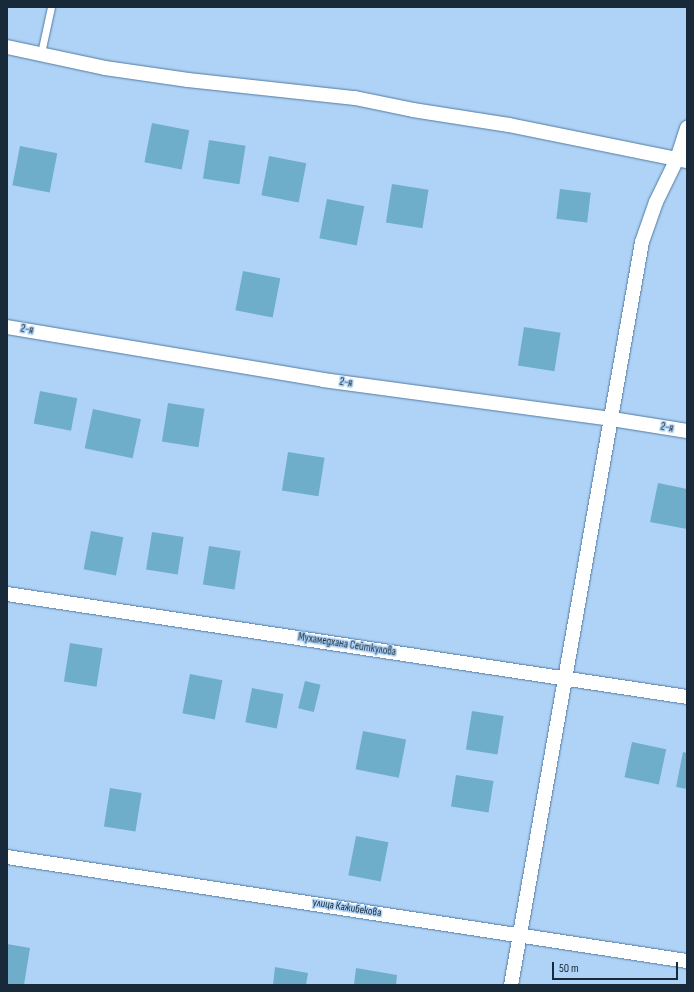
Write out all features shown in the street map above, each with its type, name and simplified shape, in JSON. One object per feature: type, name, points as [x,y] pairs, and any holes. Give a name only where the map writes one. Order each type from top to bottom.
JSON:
[{"type":"street","points":[[7,47],[41,53],[105,68],[188,80],[355,98],[412,110],[509,125],[682,160]]},
{"type":"street","points":[[511,985],[642,242],[656,202],[682,160],[687,128]]},
{"type":"street","name":"2-я","points":[[7,327],[323,380],[612,418],[687,431]]},
{"type":"street","name":"Мухамедхана Сейткулова","points":[[7,594],[687,697]]},
{"type":"street","name":"улица Кажибекова","points":[[7,857],[520,934],[687,961]]},
{"type":"lane","points":[[41,53],[51,7]]},
{"type":"building","points":[[152,123],[189,130],[182,170],[144,162]]},
{"type":"building","points":[[209,140],[246,146],[239,184],[203,179]]},
{"type":"building","points":[[20,146],[57,153],[50,193],[12,185]]},
{"type":"building","points":[[269,156],[306,163],[299,203],[261,195]]},
{"type":"building","points":[[392,184],[429,190],[422,228],[386,223]]},
{"type":"building","points":[[560,189],[591,193],[587,223],[556,219]]},
{"type":"building","points":[[327,199],[364,206],[357,246],[319,238]]},
{"type":"building","points":[[243,271],[280,278],[273,318],[235,310]]},
{"type":"building","points":[[524,327],[561,333],[554,371],[518,366]]},
{"type":"building","points":[[40,391],[77,398],[71,431],[34,423]]},
{"type":"building","points":[[168,403],[205,409],[198,447],[162,442]]},
{"type":"building","points":[[93,409],[141,419],[133,458],[85,448]]},
{"type":"building","points":[[288,452],[325,458],[318,496],[282,491]]},
{"type":"building","points":[[658,483],[687,489],[687,529],[650,522]]},
{"type":"building","points":[[91,531],[123,537],[116,576],[84,569]]},
{"type":"building","points":[[152,532],[184,537],[178,575],[146,570]]},
{"type":"building","points":[[209,546],[241,551],[235,590],[203,585]]},
{"type":"building","points":[[70,643],[103,648],[96,687],[64,682]]},
{"type":"building","points":[[190,674],[222,680],[215,720],[182,713]]},
{"type":"building","points":[[305,681],[321,685],[314,712],[298,708]]},
{"type":"building","points":[[252,688],[283,694],[277,728],[245,722]]},
{"type":"building","points":[[472,711],[504,716],[498,755],[466,750]]},
{"type":"building","points":[[363,731],[406,739],[399,778],[356,769]]},
{"type":"building","points":[[632,742],[666,749],[659,784],[625,777]]},
{"type":"building","points":[[683,752],[687,753],[687,789],[676,787]]},
{"type":"building","points":[[456,775],[494,781],[489,813],[451,807]]},
{"type":"building","points":[[110,788],[142,793],[136,832],[104,827]]},
{"type":"building","points":[[356,836],[388,842],[381,882],[348,875]]},
{"type":"building","points":[[7,944],[30,948],[24,985],[7,985]]},
{"type":"building","points":[[275,967],[308,973],[306,985],[273,985]]},
{"type":"building","points":[[356,968],[397,975],[396,985],[354,985]]}]
